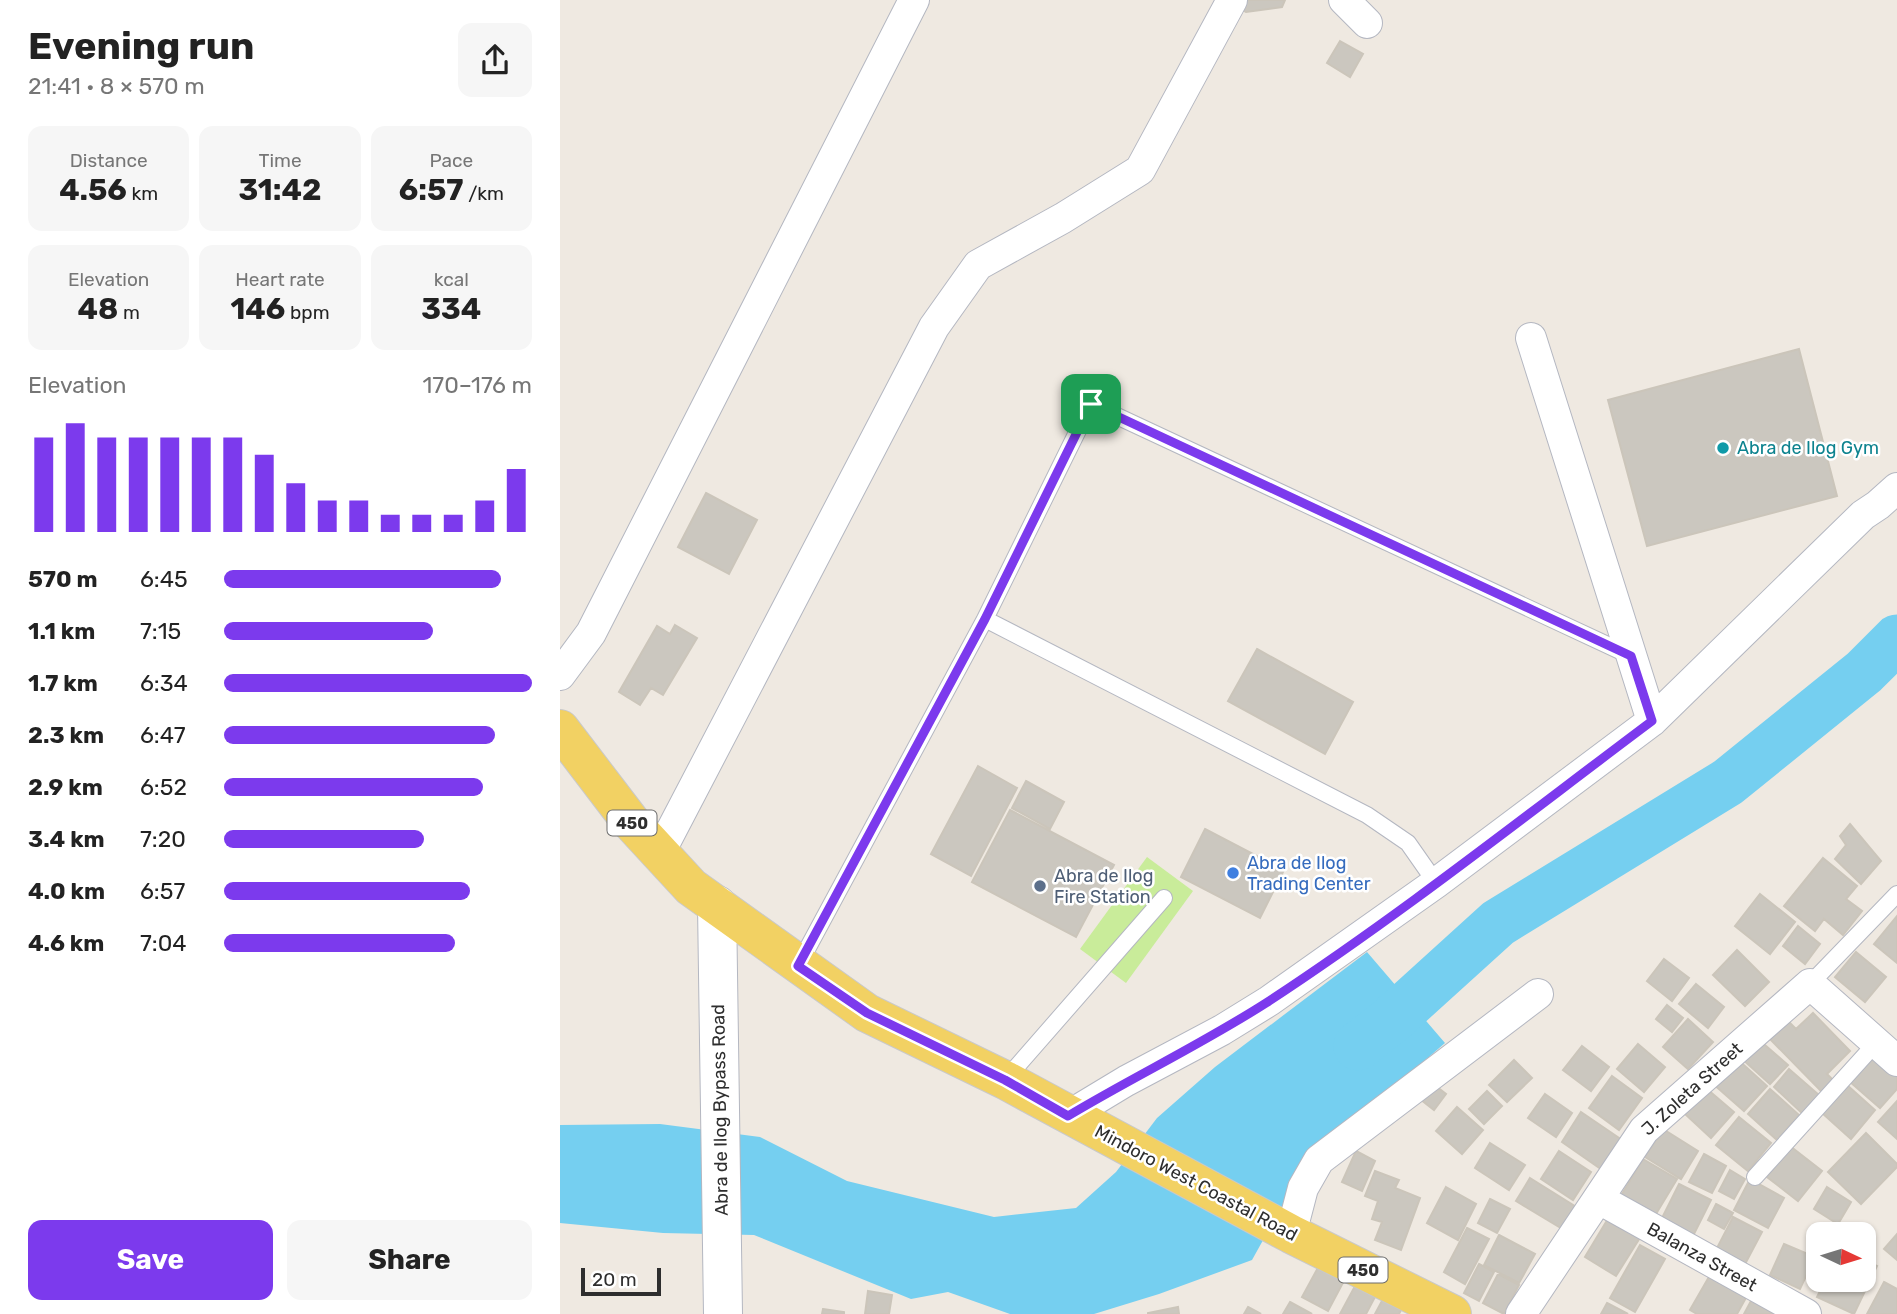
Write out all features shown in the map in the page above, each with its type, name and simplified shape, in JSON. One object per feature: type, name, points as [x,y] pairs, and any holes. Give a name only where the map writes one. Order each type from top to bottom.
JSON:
[{"type":"main road","name":"Mindoro West Coastal Road","points":[[560,729],[631,822],[691,887],[867,1013],[1005,1080],[1283,1229],[1452,1314]]},
{"type":"main road","name":"Abra de Ilog Bypass Road","points":[[717,905],[723,1314]]},
{"type":"street","points":[[560,675],[591,633],[914,0]]},
{"type":"street","points":[[1344,0],[1367,23]]},
{"type":"street","points":[[659,854],[934,327],[978,265],[1063,218],[1140,170],[1221,3]]},
{"type":"street","points":[[1531,338],[1652,721]]},
{"type":"street","points":[[1068,1116],[1257,1008],[1436,883],[1652,721],[1863,514],[1897,488]]},
{"type":"street","points":[[1810,984],[1887,1052]]},
{"type":"street","name":"J. Zoleta Street","points":[[1521,1314],[1644,1130],[1810,984]]},
{"type":"street","points":[[1283,1229],[1319,1160],[1538,994]]},
{"type":"street","name":"Balanza Street","points":[[1599,1199],[1806,1314]]},
{"type":"lane","points":[[798,966],[985,619],[1091,404],[1631,656]]},
{"type":"lane","points":[[985,619],[1367,815],[1408,842],[1436,883]]},
{"type":"lane","points":[[1810,984],[1897,894]]},
{"type":"lane","points":[[1005,1080],[1164,898]]},
{"type":"lane","points":[[1755,1177],[1887,1052]]},
{"type":"green space","points":[[1147,857],[1193,891],[1126,983],[1080,949]]},
{"type":"water","points":[[1367,952],[1445,1043],[1306,1163],[1252,1260],[1159,1294],[1094,1314],[1010,1314],[948,1292],[911,1299],[754,1235],[663,1233],[560,1223],[560,1125],[660,1124],[760,1137],[847,1181],[994,1217],[1076,1208],[1116,1172],[1157,1118],[1215,1067]]},
{"type":"building","points":[[1225,0],[1285,0],[1282,7],[1246,12]]},
{"type":"building","points":[[1340,41],[1363,54],[1350,77],[1327,63]]},
{"type":"building","name":"Abra de Ilog Gym","points":[[1799,349],[1837,496],[1647,546],[1608,400]]},
{"type":"building","points":[[706,493],[757,520],[729,574],[678,547]]},
{"type":"building","points":[[675,625],[697,638],[663,695],[651,688],[640,705],[619,692],[657,626],[670,634]]},
{"type":"building","points":[[1257,649],[1353,702],[1325,754],[1228,701]]},
{"type":"building","points":[[978,766],[1017,788],[971,876],[931,854]]},
{"type":"building","points":[[1026,781],[1064,802],[1050,829],[1012,808]]},
{"type":"building","points":[[1010,810],[1114,865],[1076,937],[972,882]]},
{"type":"building","points":[[1850,824],[1881,861],[1861,884],[1835,859],[1846,845],[1840,836]]},
{"type":"building","name":"Abra de Ilog Trading Center","points":[[1205,829],[1284,870],[1260,918],[1181,877]]},
{"type":"building","points":[[1823,858],[1857,886],[1846,899],[1862,911],[1843,935],[1824,919],[1815,931],[1784,906]]},
{"type":"building","points":[[1760,894],[1795,922],[1770,954],[1735,926]]},
{"type":"building","points":[[1897,916],[1897,963],[1874,944]]},
{"type":"building","points":[[1798,926],[1820,944],[1805,964],[1783,946]]},
{"type":"building","points":[[1737,950],[1769,982],[1745,1006],[1713,975]]},
{"type":"building","points":[[1856,952],[1886,977],[1865,1002],[1835,977]]},
{"type":"building","points":[[1664,959],[1689,978],[1672,1001],[1647,981]]},
{"type":"building","points":[[1696,984],[1724,1007],[1708,1028],[1679,1004]]},
{"type":"building","points":[[1667,1005],[1683,1018],[1672,1032],[1656,1019]]},
{"type":"building","points":[[1813,1013],[1850,1051],[1827,1074],[1833,1080],[1822,1092],[1769,1038],[1787,1020],[1796,1029]]},
{"type":"building","points":[[1688,1019],[1713,1042],[1688,1069],[1663,1047]]},
{"type":"building","points":[[1758,1039],[1788,1065],[1770,1084],[1741,1058]]},
{"type":"building","points":[[1638,1044],[1665,1067],[1644,1092],[1617,1069]]},
{"type":"building","points":[[1582,1046],[1609,1067],[1591,1091],[1563,1070]]},
{"type":"building","points":[[1872,1056],[1897,1077],[1897,1089],[1880,1108],[1850,1082]]},
{"type":"building","points":[[1735,1057],[1767,1086],[1744,1111],[1712,1083]]},
{"type":"building","points":[[1514,1060],[1532,1078],[1507,1102],[1489,1085]]},
{"type":"building","points":[[1789,1069],[1819,1095],[1803,1114],[1774,1087]]},
{"type":"building","points":[[1612,1076],[1642,1098],[1619,1130],[1589,1108]]},
{"type":"building","points":[[1432,1083],[1446,1094],[1434,1110],[1420,1099]]},
{"type":"building","points":[[1847,1085],[1875,1110],[1851,1139],[1822,1113]]},
{"type":"building","points":[[1707,1089],[1734,1112],[1711,1138],[1685,1114]]},
{"type":"building","points":[[1770,1089],[1799,1115],[1777,1140],[1748,1114]]},
{"type":"building","points":[[1487,1091],[1502,1106],[1484,1124],[1469,1109]]},
{"type":"building","points":[[1545,1094],[1572,1113],[1556,1137],[1528,1118]]},
{"type":"building","points":[[1897,1101],[1897,1139],[1878,1122]]},
{"type":"building","points":[[1457,1107],[1483,1130],[1462,1154],[1436,1131]]},
{"type":"building","points":[[1581,1112],[1622,1140],[1601,1169],[1562,1142]]},
{"type":"building","points":[[1739,1117],[1771,1143],[1748,1171],[1716,1145]]},
{"type":"building","points":[[1663,1129],[1698,1151],[1681,1179],[1645,1157]]},
{"type":"building","points":[[1866,1133],[1897,1167],[1861,1204],[1828,1172]]},
{"type":"building","points":[[1490,1143],[1525,1165],[1509,1190],[1475,1168]]},
{"type":"building","points":[[1790,1146],[1822,1171],[1798,1201],[1767,1177]]},
{"type":"building","points":[[1356,1151],[1375,1161],[1362,1191],[1342,1182]]},
{"type":"building","points":[[1559,1151],[1591,1172],[1573,1200],[1541,1179]]},
{"type":"building","points":[[1704,1154],[1726,1166],[1712,1193],[1689,1182]]},
{"type":"building","points":[[1643,1159],[1677,1179],[1653,1219],[1619,1199]]},
{"type":"building","points":[[1730,1170],[1745,1179],[1734,1199],[1719,1191]]},
{"type":"building","points":[[1375,1171],[1399,1180],[1395,1188],[1420,1198],[1401,1250],[1375,1240],[1382,1222],[1372,1219],[1378,1201],[1365,1196]]},
{"type":"building","points":[[1530,1178],[1578,1208],[1564,1230],[1516,1201]]},
{"type":"building","points":[[1750,1179],[1784,1198],[1768,1228],[1734,1210]]},
{"type":"building","points":[[1679,1184],[1711,1200],[1692,1238],[1660,1222]]},
{"type":"building","points":[[1446,1187],[1476,1204],[1458,1240],[1427,1223]]},
{"type":"building","points":[[1827,1187],[1851,1202],[1839,1222],[1814,1209]]},
{"type":"building","points":[[1490,1199],[1510,1209],[1497,1233],[1478,1223]]},
{"type":"building","points":[[1716,1204],[1733,1213],[1724,1229],[1708,1220]]},
{"type":"building","points":[[1609,1217],[1641,1236],[1616,1276],[1585,1257]]},
{"type":"building","points":[[1733,1217],[1762,1232],[1745,1264],[1717,1248]]},
{"type":"building","points":[[1467,1228],[1489,1239],[1465,1284],[1444,1272]]},
{"type":"building","points":[[1897,1234],[1897,1260],[1884,1249]]},
{"type":"building","points":[[1499,1235],[1535,1254],[1519,1283],[1484,1265]]},
{"type":"building","points":[[1784,1244],[1806,1253],[1806,1276],[1800,1289],[1770,1275]]},
{"type":"building","points":[[1640,1245],[1665,1259],[1635,1312],[1610,1298]]},
{"type":"building","points":[[1320,1264],[1346,1277],[1328,1311],[1302,1297]]},
{"type":"building","points":[[1479,1264],[1494,1272],[1479,1301],[1464,1293]]},
{"type":"building","points":[[1498,1274],[1519,1285],[1504,1314],[1483,1303]]},
{"type":"building","points":[[1710,1275],[1747,1296],[1737,1314],[1697,1314],[1690,1310]]},
{"type":"building","points":[[1884,1282],[1897,1289],[1897,1314],[1867,1314]]},
{"type":"building","points":[[1355,1286],[1375,1297],[1366,1314],[1340,1314]]},
{"type":"building","points":[[868,1291],[892,1295],[889,1314],[865,1314]]},
{"type":"building","points":[[1820,1292],[1865,1292],[1854,1314],[1817,1297]]},
{"type":"building","points":[[1384,1297],[1403,1306],[1399,1314],[1375,1314]]},
{"type":"building","points":[[1752,1299],[1779,1314],[1744,1314]]},
{"type":"building","points":[[1290,1302],[1312,1314],[1283,1314]]},
{"type":"building","points":[[1607,1303],[1628,1314],[1601,1314]]},
{"type":"building","points":[[1178,1307],[1179,1314],[1148,1314],[1148,1313]]},
{"type":"building","points":[[1248,1307],[1261,1314],[1244,1314]]},
{"type":"building","points":[[823,1309],[844,1312],[844,1314],[822,1314]]},
{"type":"waterway","points":[[1358,1046],[1390,1021],[1498,923],[1728,782],[1864,672],[1897,639]]},
{"type":"place","name":"Abra de Ilog Gym","points":[[1723,448]]},
{"type":"place","name":"Abra de Ilog Trading Center","points":[[1233,873]]},
{"type":"place","name":"Abra de Ilog Fire Station","points":[[1040,886]]},
{"type":"route","points":[[1091,404],[1631,656],[1652,721],[1436,883],[1269,1001],[1068,1116],[1005,1080],[867,1013],[798,966],[985,619],[1091,404]]}]
